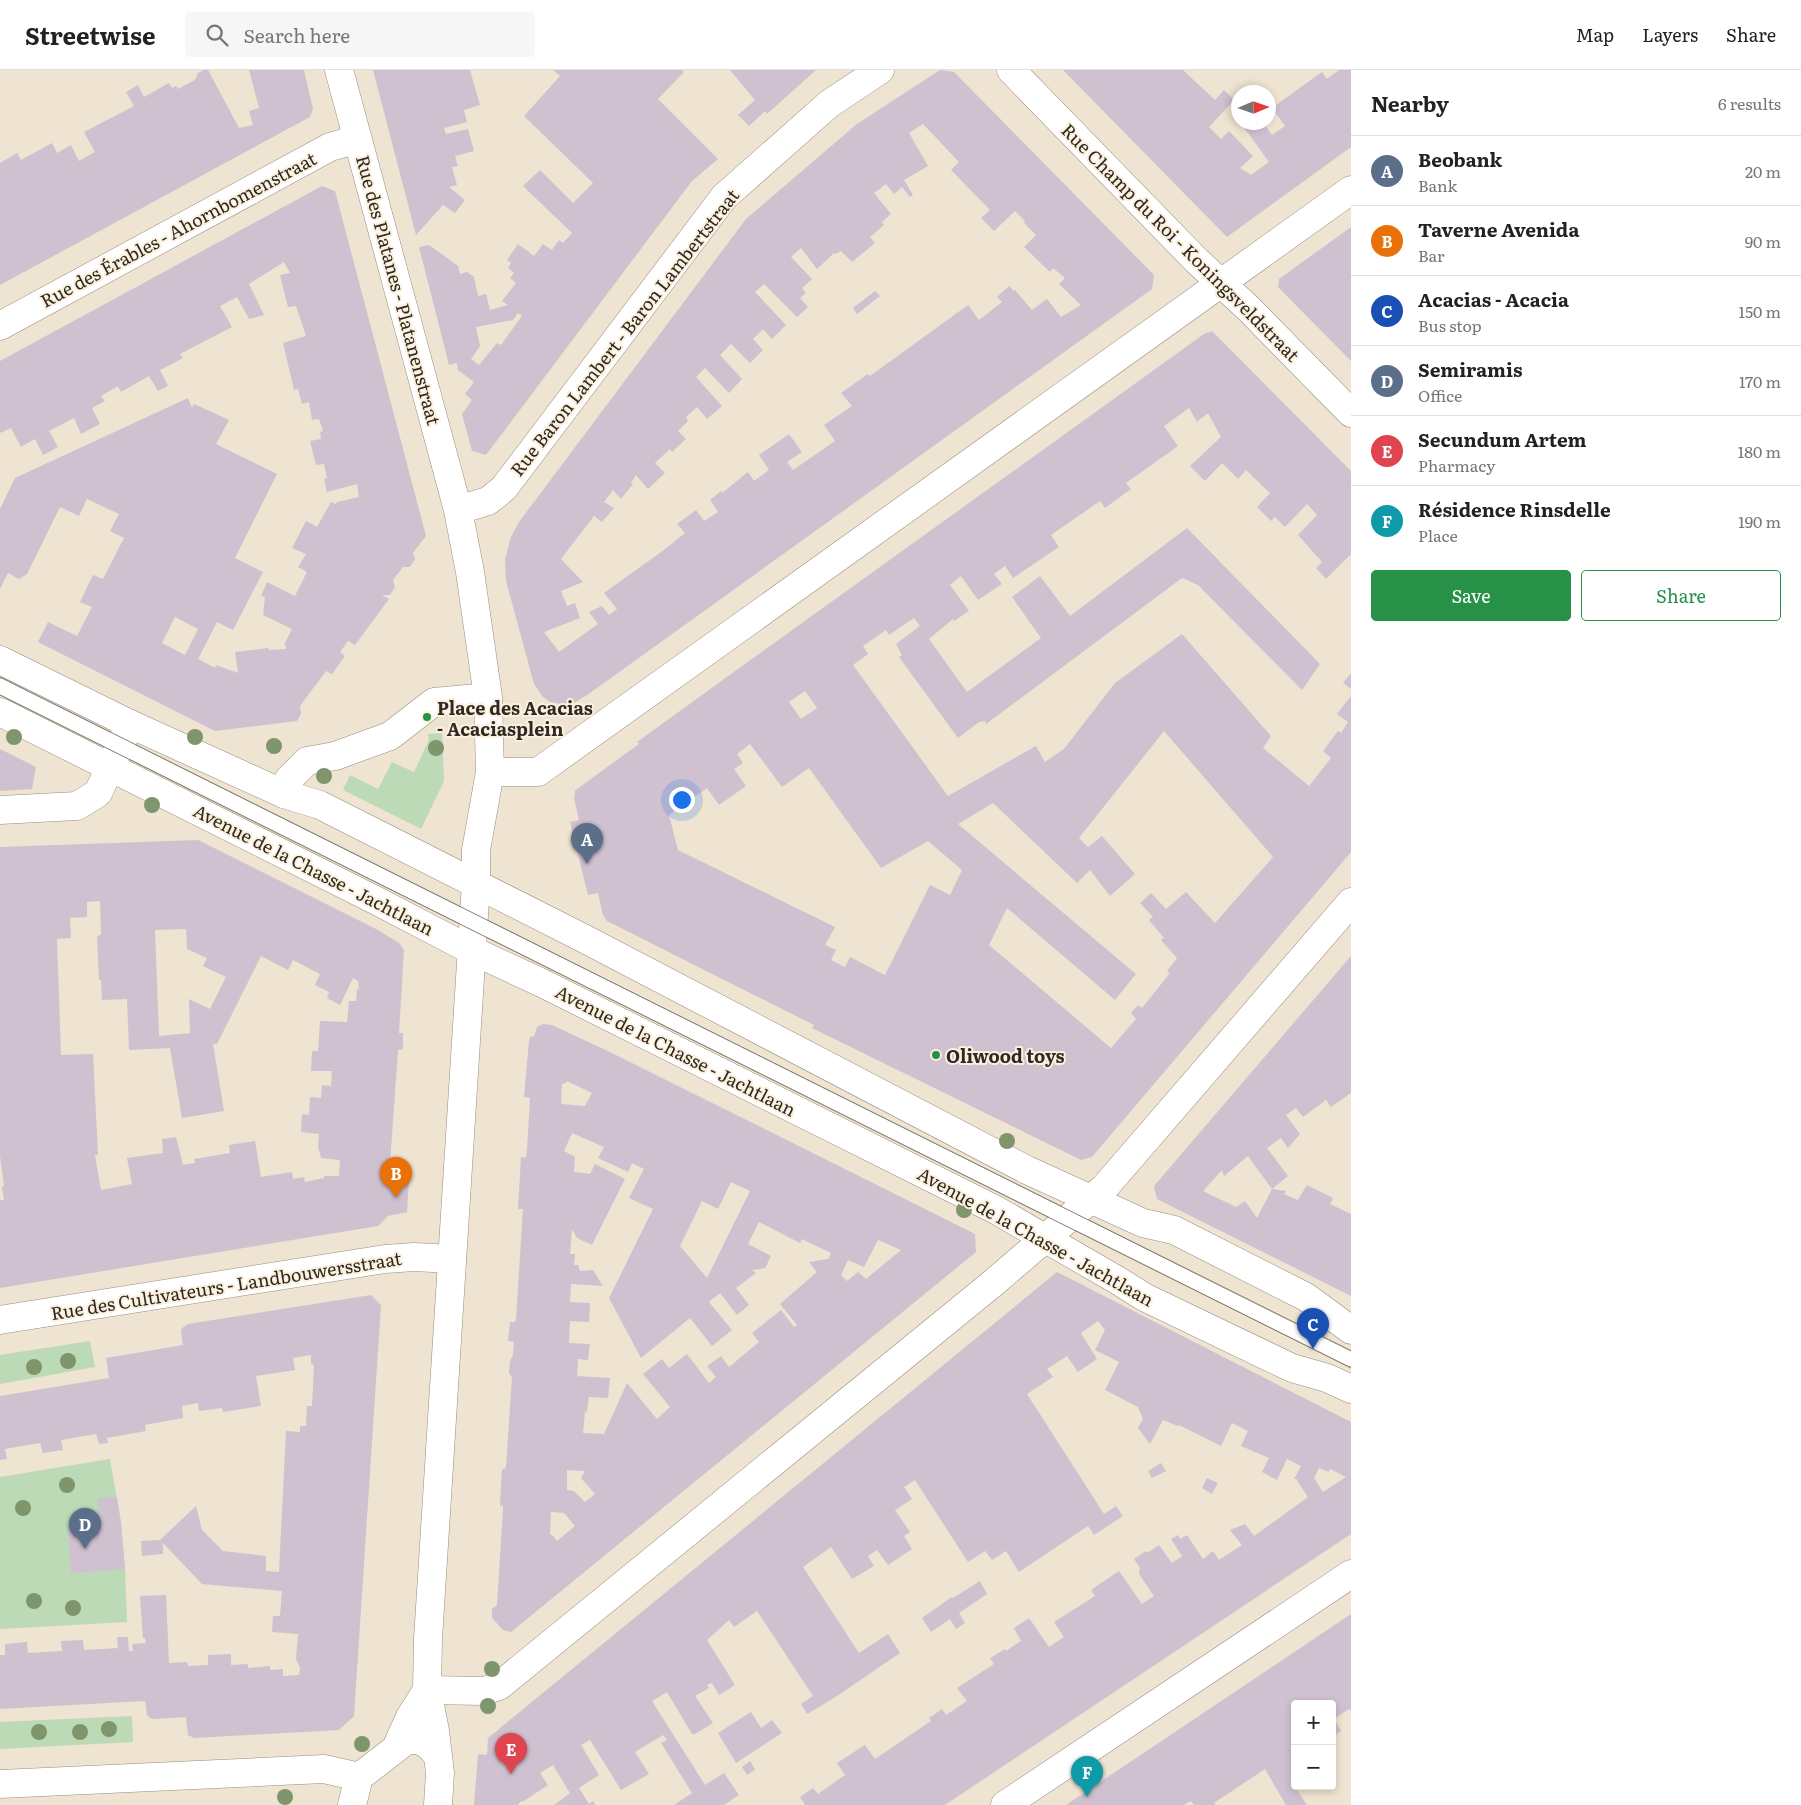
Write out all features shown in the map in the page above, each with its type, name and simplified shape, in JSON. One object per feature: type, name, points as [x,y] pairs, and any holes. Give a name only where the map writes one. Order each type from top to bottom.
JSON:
[{"type":"street","name":"Rue des Platanes - Platanenstraat","points":[[339,70],[458,510]]},
{"type":"street","name":"Rue Baron Lambert - Baron Lambertstraat","points":[[458,510],[488,501],[504,488],[724,197],[829,104],[880,70]]},
{"type":"street","name":"Rue Champ du Roi - Koningsveldstraat","points":[[1011,70],[1351,413]]},
{"type":"street","name":"Rue des Érables - Ahornbomenstraat","points":[[0,326],[330,147],[358,139]]},
{"type":"street","points":[[490,772],[538,772],[1351,190]]},
{"type":"street","points":[[438,1805],[440,1773],[436,1755],[435,1731],[427,1690],[428,1640],[476,884],[476,850],[490,772],[488,697],[470,572],[458,510]]},
{"type":"street","name":"Avenue de la Chasse - Jachtlaan","points":[[0,660],[120,745],[377,900],[471,950],[996,1210],[1144,1297],[1284,1364],[1327,1378],[1351,1389]]},
{"type":"street","points":[[284,794],[289,779],[307,761],[335,756],[390,736],[434,702],[488,697]]},
{"type":"street","name":"Avenue de la Chasse - Jachtlaan","points":[[0,712],[120,745],[320,806],[614,954],[1027,1170],[1143,1223],[1174,1230],[1306,1297],[1351,1330]]},
{"type":"street","points":[[0,810],[77,806],[98,793],[120,745]]},
{"type":"street","points":[[427,1690],[484,1691],[499,1686],[992,1284],[1105,1187],[1351,902]]},
{"type":"street","name":"Rue des Cultivateurs - Landbouwersstraat","points":[[0,1320],[385,1259],[414,1256],[452,1259]]},
{"type":"street","points":[[1005,1805],[1351,1574]]},
{"type":"street","points":[[396,1748],[410,1716],[427,1690]]},
{"type":"street","points":[[0,1784],[324,1769],[350,1797],[396,1748],[407,1740],[426,1742],[436,1755]]},
{"type":"lane","name":"Avenue de la Chasse - Jachtlaan","points":[[0,686],[1351,1359]]},
{"type":"green space","points":[[442,733],[444,781],[421,829],[343,790],[350,775],[378,789],[392,762],[414,772],[429,740],[428,734]]},
{"type":"green space","points":[[90,1341],[95,1367],[0,1384],[0,1355]]},
{"type":"green space","points":[[110,1459],[121,1523],[127,1622],[0,1629],[0,1477]]},
{"type":"green space","points":[[132,1716],[133,1742],[0,1749],[0,1722]]},
{"type":"building","points":[[208,70],[239,128],[253,125],[249,111],[259,108],[249,70],[304,70],[313,109],[310,117],[0,285],[0,163],[17,153],[21,160],[52,143],[57,153],[71,145],[79,161],[95,152],[84,132],[134,106],[126,92],[138,85],[144,97],[169,83],[172,88],[176,86],[178,89],[195,80],[198,73]]},
{"type":"building","points":[[373,70],[470,70],[480,105],[464,110],[467,122],[444,128],[446,134],[468,129],[474,151],[455,156],[458,166],[452,167],[457,185],[449,187],[465,200],[455,213],[443,205],[416,235]]},
{"type":"building","points":[[553,70],[682,70],[684,72],[658,99],[718,159],[692,181],[486,455],[472,451],[462,414],[472,400],[465,394],[474,382],[458,370],[457,363],[449,365],[419,247],[429,245],[458,266],[460,274],[467,272],[474,277],[478,296],[486,294],[490,310],[508,305],[502,301],[516,283],[510,278],[514,273],[508,268],[511,263],[507,260],[518,244],[534,256],[543,244],[552,250],[559,240],[563,243],[572,233],[523,186],[540,170],[573,203],[593,183],[524,116],[560,76]],"holes":[[[518,313],[522,316],[501,345],[497,343],[479,365],[471,359],[480,346],[476,327],[513,320]]]},
{"type":"building","points":[[730,70],[816,70],[767,114],[765,111],[749,126],[738,115],[755,100]]},
{"type":"building","points":[[940,70],[954,72],[1154,275],[1152,289],[590,693],[574,703],[566,705],[550,702],[543,697],[534,684],[506,581],[505,559],[511,537],[519,522],[746,219],[857,124]],"holes":[[[923,124],[959,162],[951,170],[990,210],[981,218],[994,231],[1015,211],[1036,235],[1024,247],[1050,272],[1053,268],[1065,278],[1059,284],[1081,305],[1061,317],[1047,299],[1032,310],[1015,290],[1009,286],[997,297],[1002,302],[979,320],[968,305],[870,376],[868,374],[841,393],[852,406],[824,425],[835,441],[793,470],[787,462],[802,452],[789,434],[759,455],[769,470],[754,481],[748,472],[710,500],[718,512],[704,521],[696,510],[677,524],[685,533],[604,593],[617,609],[609,615],[602,606],[589,612],[598,624],[559,652],[544,632],[580,618],[575,603],[567,606],[561,591],[583,582],[561,559],[594,516],[602,522],[614,508],[604,502],[613,490],[621,499],[633,484],[631,483],[636,475],[648,489],[665,473],[655,463],[670,449],[672,452],[686,439],[678,431],[688,421],[686,417],[697,407],[707,419],[722,406],[696,377],[705,368],[729,393],[742,379],[720,355],[731,344],[750,363],[763,350],[753,339],[763,329],[772,339],[786,325],[755,292],[764,284],[797,317],[808,307],[800,298],[806,293],[802,288],[812,279],[791,257],[801,248],[817,269],[834,253],[841,251],[852,262],[875,243],[870,237],[884,225],[882,222],[891,214],[874,193],[886,184],[894,194],[902,187],[910,197],[913,195],[904,180],[928,166],[909,133]]]},
{"type":"building","points":[[1063,70],[1183,70],[1215,100],[1224,90],[1231,97],[1231,103],[1209,127],[1221,139],[1229,131],[1253,156],[1240,168],[1251,175],[1269,162],[1246,130],[1269,130],[1272,135],[1285,126],[1276,114],[1276,105],[1322,72],[1327,79],[1339,70],[1351,70],[1351,147],[1227,237]]},
{"type":"building","points":[[322,186],[335,191],[426,536],[413,553],[415,559],[410,567],[403,567],[393,580],[395,587],[390,595],[382,595],[389,599],[355,645],[348,641],[340,652],[345,656],[332,674],[326,671],[300,706],[301,714],[297,721],[215,731],[38,642],[48,622],[77,636],[92,607],[80,602],[93,575],[103,579],[124,538],[110,531],[119,514],[87,499],[79,516],[60,507],[27,574],[19,579],[8,573],[0,589],[0,509],[15,478],[188,398],[192,408],[194,404],[229,420],[216,444],[277,474],[235,558],[263,572],[233,630],[217,622],[198,659],[215,668],[216,665],[238,673],[235,652],[268,648],[269,650],[286,649],[284,645],[292,629],[263,615],[265,597],[261,596],[267,582],[295,596],[307,572],[298,567],[306,554],[292,548],[306,521],[317,527],[331,502],[336,504],[337,502],[359,497],[357,484],[327,492],[324,479],[327,478],[324,464],[316,465],[310,441],[321,439],[320,432],[323,431],[319,419],[312,420],[309,402],[302,404],[298,389],[294,390],[283,343],[306,336],[296,306],[288,307],[280,275],[290,273],[284,262],[249,284],[264,315],[249,319],[237,297],[220,306],[232,327],[180,354],[183,358],[160,370],[168,386],[158,391],[149,376],[121,392],[118,386],[101,396],[105,401],[92,408],[100,424],[81,434],[74,418],[49,431],[58,447],[43,455],[35,439],[21,447],[11,428],[0,433],[0,361]],"holes":[[[175,617],[198,629],[185,655],[162,643]]]},
{"type":"building","points":[[1351,227],[1351,361],[1278,287],[1279,279]]},
{"type":"building","points":[[875,291],[880,296],[857,314],[853,308]]},
{"type":"building","points":[[1212,331],[1351,471],[1351,554],[1326,579],[1316,568],[1322,562],[1298,535],[1317,515],[1307,504],[1285,527],[1275,517],[1271,521],[1257,507],[1270,493],[1246,470],[1238,479],[1222,463],[1205,481],[1190,466],[1221,437],[1208,413],[1197,422],[1189,408],[1164,426],[1178,446],[1126,483],[1131,489],[1105,508],[1100,501],[1051,535],[1059,547],[1013,578],[1005,566],[994,574],[1002,584],[978,600],[961,576],[950,585],[969,611],[954,621],[953,619],[929,639],[967,692],[1041,638],[1012,597],[1040,576],[1070,616],[1187,528],[1320,664],[1302,690],[1198,585],[1182,578],[986,724],[985,721],[979,722],[958,738],[899,657],[902,655],[896,644],[920,626],[914,618],[889,635],[886,630],[863,646],[868,654],[853,665],[948,796],[1036,746],[1045,762],[1064,749],[1115,683],[1182,634],[1271,736],[1263,748],[1309,786],[1331,758],[1323,751],[1338,731],[1341,733],[1348,722],[1337,714],[1351,696],[1351,852],[1092,1157],[1081,1160],[812,1028],[814,1025],[607,921],[603,915],[598,893],[588,895],[570,822],[579,820],[574,798],[577,789],[639,744],[637,742],[1204,334]],"holes":[[[805,691],[817,708],[801,719],[789,702]],[[1164,731],[1273,857],[1215,923],[1186,892],[1166,909],[1151,893],[1140,903],[1153,917],[1149,920],[1164,938],[1161,940],[1177,958],[1167,971],[1170,973],[1142,1008],[1138,1005],[1131,1013],[1136,1019],[1111,1048],[989,945],[1007,908],[1115,1000],[1136,974],[958,824],[993,803],[1077,883],[1090,870],[1110,896],[1135,874],[1102,836],[1088,847],[1079,838]],[[750,744],[782,787],[809,768],[881,868],[928,841],[962,870],[950,895],[930,885],[885,975],[850,957],[845,967],[831,960],[836,950],[825,945],[835,927],[678,850],[669,815],[707,788],[719,805],[746,786],[734,769],[743,763],[737,754]]]},
{"type":"building","points":[[1351,673],[1351,689],[1343,683]]},
{"type":"building","points":[[0,749],[36,767],[32,789],[0,791]]},
{"type":"building","points":[[198,840],[378,930],[399,943],[404,950],[399,1033],[403,1033],[403,1049],[398,1050],[389,1178],[409,1179],[407,1212],[388,1216],[378,1226],[0,1288],[0,1200],[4,1200],[2,1187],[4,1186],[0,1156],[0,847]],"holes":[[[100,901],[101,934],[97,937],[102,1000],[127,999],[129,1050],[170,1048],[182,1118],[224,1111],[213,1044],[217,1044],[261,956],[288,970],[293,960],[320,974],[315,985],[329,992],[327,998],[340,1005],[353,978],[358,981],[359,990],[357,989],[356,1001],[349,1001],[347,1022],[320,1021],[318,1051],[312,1051],[311,1071],[332,1071],[331,1086],[322,1085],[321,1098],[310,1097],[309,1115],[302,1114],[301,1132],[319,1134],[318,1147],[321,1158],[340,1160],[339,1176],[324,1176],[324,1178],[305,1182],[304,1177],[293,1179],[292,1172],[261,1177],[255,1141],[229,1145],[230,1153],[194,1159],[195,1163],[183,1165],[176,1137],[162,1139],[163,1153],[127,1158],[132,1184],[101,1190],[95,1155],[98,1155],[93,1054],[61,1055],[57,939],[71,938],[70,918],[87,917],[87,902]],[[186,929],[187,949],[207,958],[203,966],[226,977],[210,1009],[189,999],[190,1033],[159,1036],[155,930]]]},
{"type":"building","points":[[1351,956],[1351,1093],[1331,1107],[1326,1100],[1303,1117],[1296,1108],[1286,1115],[1300,1134],[1288,1148],[1281,1138],[1267,1148],[1288,1176],[1272,1189],[1286,1191],[1284,1194],[1298,1200],[1307,1185],[1333,1198],[1330,1204],[1351,1214],[1351,1296],[1157,1199],[1154,1186]],"holes":[[[1248,1156],[1272,1189],[1257,1218],[1245,1201],[1236,1207],[1203,1191],[1222,1170],[1224,1176]]]},
{"type":"building","points":[[543,1024],[552,1025],[612,1053],[975,1234],[976,1252],[511,1632],[503,1630],[492,1618],[492,1609],[497,1605],[503,1510],[503,1506],[500,1505],[502,1469],[506,1467],[512,1377],[509,1373],[514,1342],[508,1341],[510,1322],[515,1322],[516,1319],[523,1209],[518,1209],[521,1157],[526,1158],[527,1148],[530,1098],[524,1097],[529,1041],[530,1037],[534,1036],[537,1027]],"holes":[[[567,1081],[592,1093],[585,1106],[561,1104],[562,1084]],[[572,1133],[604,1147],[598,1158],[628,1172],[632,1163],[644,1169],[629,1198],[653,1209],[609,1298],[641,1358],[690,1318],[712,1346],[732,1330],[709,1302],[720,1293],[737,1315],[749,1305],[736,1288],[756,1273],[752,1270],[765,1268],[771,1256],[748,1244],[759,1222],[800,1243],[802,1239],[831,1253],[828,1259],[809,1262],[817,1272],[780,1304],[797,1325],[794,1327],[781,1310],[752,1333],[759,1342],[729,1367],[721,1356],[707,1366],[716,1377],[709,1383],[687,1354],[669,1368],[662,1359],[643,1374],[670,1407],[657,1419],[627,1383],[604,1434],[583,1433],[585,1411],[587,1412],[589,1397],[608,1398],[610,1378],[577,1376],[578,1359],[588,1360],[590,1344],[569,1343],[570,1321],[589,1322],[590,1303],[570,1302],[571,1284],[603,1286],[593,1270],[580,1271],[578,1265],[574,1265],[575,1254],[570,1254],[572,1229],[577,1238],[592,1245],[625,1179],[595,1164],[590,1174],[574,1172],[575,1157],[564,1151]],[[731,1182],[750,1191],[707,1278],[680,1246],[702,1201],[718,1209]],[[878,1240],[901,1250],[866,1279],[858,1272],[847,1281],[841,1275],[848,1260],[864,1267]],[[567,1470],[585,1471],[581,1478],[595,1494],[585,1502],[574,1491],[567,1490]],[[551,1512],[564,1513],[575,1526],[557,1541],[550,1535]]]},
{"type":"building","points":[[1057,1272],[1351,1422],[1351,1534],[945,1805],[805,1805],[800,1797],[813,1788],[818,1794],[845,1775],[837,1763],[865,1745],[875,1759],[931,1721],[929,1718],[942,1709],[946,1715],[967,1701],[957,1688],[994,1664],[990,1658],[1005,1649],[1006,1651],[1021,1641],[1014,1628],[1029,1618],[1049,1647],[1064,1637],[1054,1622],[1095,1596],[1091,1590],[1119,1571],[1142,1604],[1154,1596],[1139,1574],[1140,1568],[1134,1559],[1146,1551],[1147,1553],[1159,1545],[1172,1563],[1182,1556],[1171,1539],[1178,1535],[1180,1539],[1187,1535],[1203,1559],[1213,1551],[1219,1560],[1242,1545],[1230,1530],[1245,1524],[1254,1536],[1308,1497],[1296,1479],[1294,1479],[1301,1466],[1287,1459],[1277,1480],[1262,1472],[1269,1458],[1241,1446],[1248,1431],[1232,1423],[1221,1446],[1179,1425],[1163,1420],[1150,1444],[1138,1428],[1143,1419],[1138,1407],[1105,1390],[1119,1362],[1095,1350],[1105,1330],[1098,1321],[1081,1333],[1097,1359],[1078,1372],[1067,1356],[1047,1369],[1053,1377],[1027,1394],[1104,1514],[1116,1506],[1123,1516],[1094,1535],[1088,1526],[1019,1572],[1006,1551],[992,1560],[985,1551],[968,1562],[915,1480],[904,1487],[912,1499],[895,1510],[910,1532],[904,1536],[912,1549],[888,1565],[877,1550],[868,1556],[874,1566],[852,1579],[831,1547],[803,1567],[859,1653],[888,1634],[900,1653],[807,1714],[801,1704],[813,1696],[757,1611],[734,1627],[729,1620],[707,1640],[735,1685],[719,1695],[712,1683],[707,1685],[709,1688],[695,1696],[713,1723],[692,1734],[667,1692],[652,1701],[705,1785],[724,1773],[739,1795],[724,1805],[674,1805],[692,1793],[661,1743],[667,1740],[663,1735],[635,1752],[649,1774],[621,1790],[590,1740],[581,1745],[599,1775],[579,1788],[589,1804],[593,1801],[595,1805],[554,1805],[570,1793],[553,1765],[540,1773],[548,1785],[518,1805],[474,1805],[478,1754],[487,1755],[488,1738]],"holes":[[[1319,1468],[1329,1472],[1330,1469],[1346,1477],[1323,1492],[1314,1478]]]},
{"type":"building","points":[[371,1295],[381,1305],[354,1716],[339,1730],[194,1738],[188,1735],[186,1717],[150,1718],[147,1715],[145,1701],[0,1709],[0,1655],[5,1655],[5,1644],[27,1642],[28,1653],[62,1651],[61,1641],[83,1640],[84,1650],[118,1648],[117,1637],[128,1637],[129,1651],[133,1651],[132,1644],[146,1643],[145,1638],[143,1638],[140,1596],[166,1595],[169,1663],[187,1662],[188,1666],[208,1665],[208,1655],[231,1654],[231,1665],[248,1664],[248,1668],[270,1666],[270,1670],[283,1669],[283,1676],[299,1675],[300,1668],[296,1659],[298,1634],[272,1632],[273,1616],[280,1616],[282,1591],[202,1584],[163,1543],[163,1554],[142,1556],[141,1541],[160,1540],[196,1506],[202,1530],[223,1551],[266,1556],[266,1571],[279,1572],[286,1431],[300,1432],[300,1426],[306,1426],[307,1406],[312,1406],[314,1365],[311,1364],[311,1355],[293,1358],[295,1370],[256,1376],[261,1406],[223,1412],[222,1408],[199,1411],[198,1403],[182,1406],[183,1418],[145,1425],[146,1431],[107,1438],[108,1443],[99,1444],[96,1434],[61,1440],[63,1450],[43,1453],[40,1443],[5,1449],[7,1459],[0,1460],[0,1396],[109,1378],[106,1358],[183,1345],[181,1331],[188,1324]]},
{"type":"building","points":[[1161,1463],[1166,1471],[1152,1478],[1148,1471]]},
{"type":"building","points":[[1207,1478],[1218,1483],[1212,1494],[1202,1488]]},
{"type":"building","points":[[117,1497],[125,1569],[71,1573],[68,1526],[99,1525],[98,1498]]},
{"type":"building","points":[[980,1581],[987,1594],[959,1613],[965,1623],[956,1629],[950,1619],[931,1632],[922,1618],[952,1597]]},
{"type":"building","points":[[1351,1614],[1351,1711],[1349,1709],[1336,1718],[1336,1700],[1291,1700],[1291,1790],[1297,1790],[1307,1805],[1286,1805],[1265,1769],[1214,1803],[1216,1805],[1194,1805],[1191,1801],[1184,1805],[1066,1805]]},
{"type":"building","points":[[751,1712],[761,1728],[772,1720],[782,1733],[736,1763],[718,1733]]},
{"type":"building","points":[[1336,1722],[1341,1731],[1336,1734]]},
{"type":"building","points":[[750,1761],[755,1770],[747,1775],[742,1767]]},
{"type":"tram line","points":[[0,677],[1351,1351]]},
{"type":"tram line","points":[[0,695],[1351,1368]]},
{"type":"place","name":"Place des Acacias - Acaciasplein","points":[[427,717]]},
{"type":"place","name":"Beobank","points":[[587,864]]},
{"type":"place","name":"Oliwood toys","points":[[936,1055]]},
{"type":"place","name":"Taverne Avenida","points":[[396,1198]]},
{"type":"place","name":"Acacias - Acacia","points":[[1313,1349]]},
{"type":"place","name":"Semiramis","points":[[85,1549]]},
{"type":"place","name":"Secundum Artem","points":[[511,1774]]},
{"type":"place","name":"Résidence Rinsdelle","points":[[1087,1797]]}]
